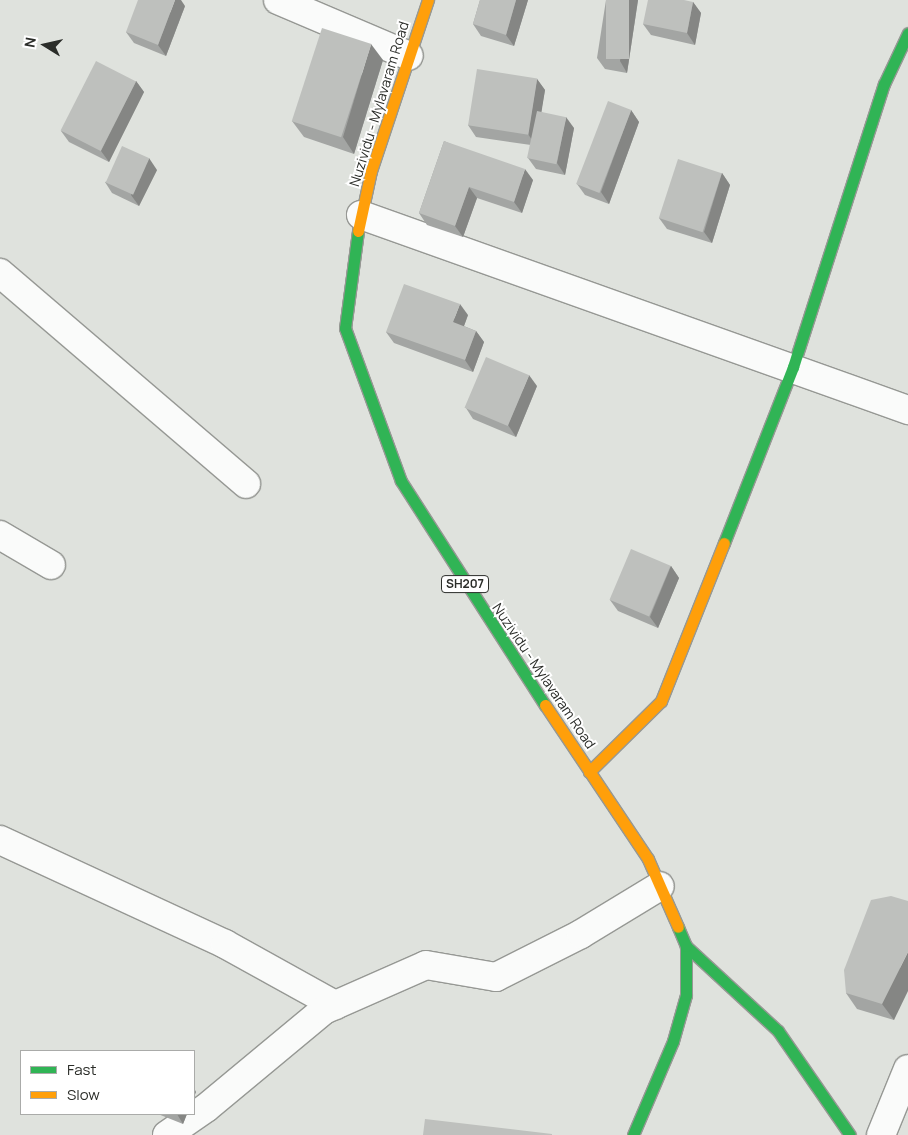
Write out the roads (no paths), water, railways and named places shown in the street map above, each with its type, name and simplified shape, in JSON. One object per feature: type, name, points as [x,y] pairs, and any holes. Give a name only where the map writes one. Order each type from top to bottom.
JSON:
[{"type":"main road","name":"Nuzividu - Mylavaram Road","points":[[428,0],[371,171],[353,252],[345,328],[401,481],[648,859],[686,946],[686,995],[673,1041],[633,1135]]},
{"type":"main road","points":[[590,772],[662,701],[793,367],[884,84],[908,32]]},
{"type":"main road","points":[[686,946],[778,1031],[850,1135]]},
{"type":"street","points":[[278,0],[409,56]]},
{"type":"street","points":[[361,215],[793,367],[908,410]]},
{"type":"street","points":[[0,273],[246,484]]},
{"type":"street","points":[[0,536],[51,565]]},
{"type":"street","points":[[0,840],[225,944],[335,1005]]},
{"type":"street","points":[[167,1135],[206,1108],[324,1010],[426,965],[496,977],[581,934],[660,886]]},
{"type":"street","points":[[881,1135],[908,1069]]}]
